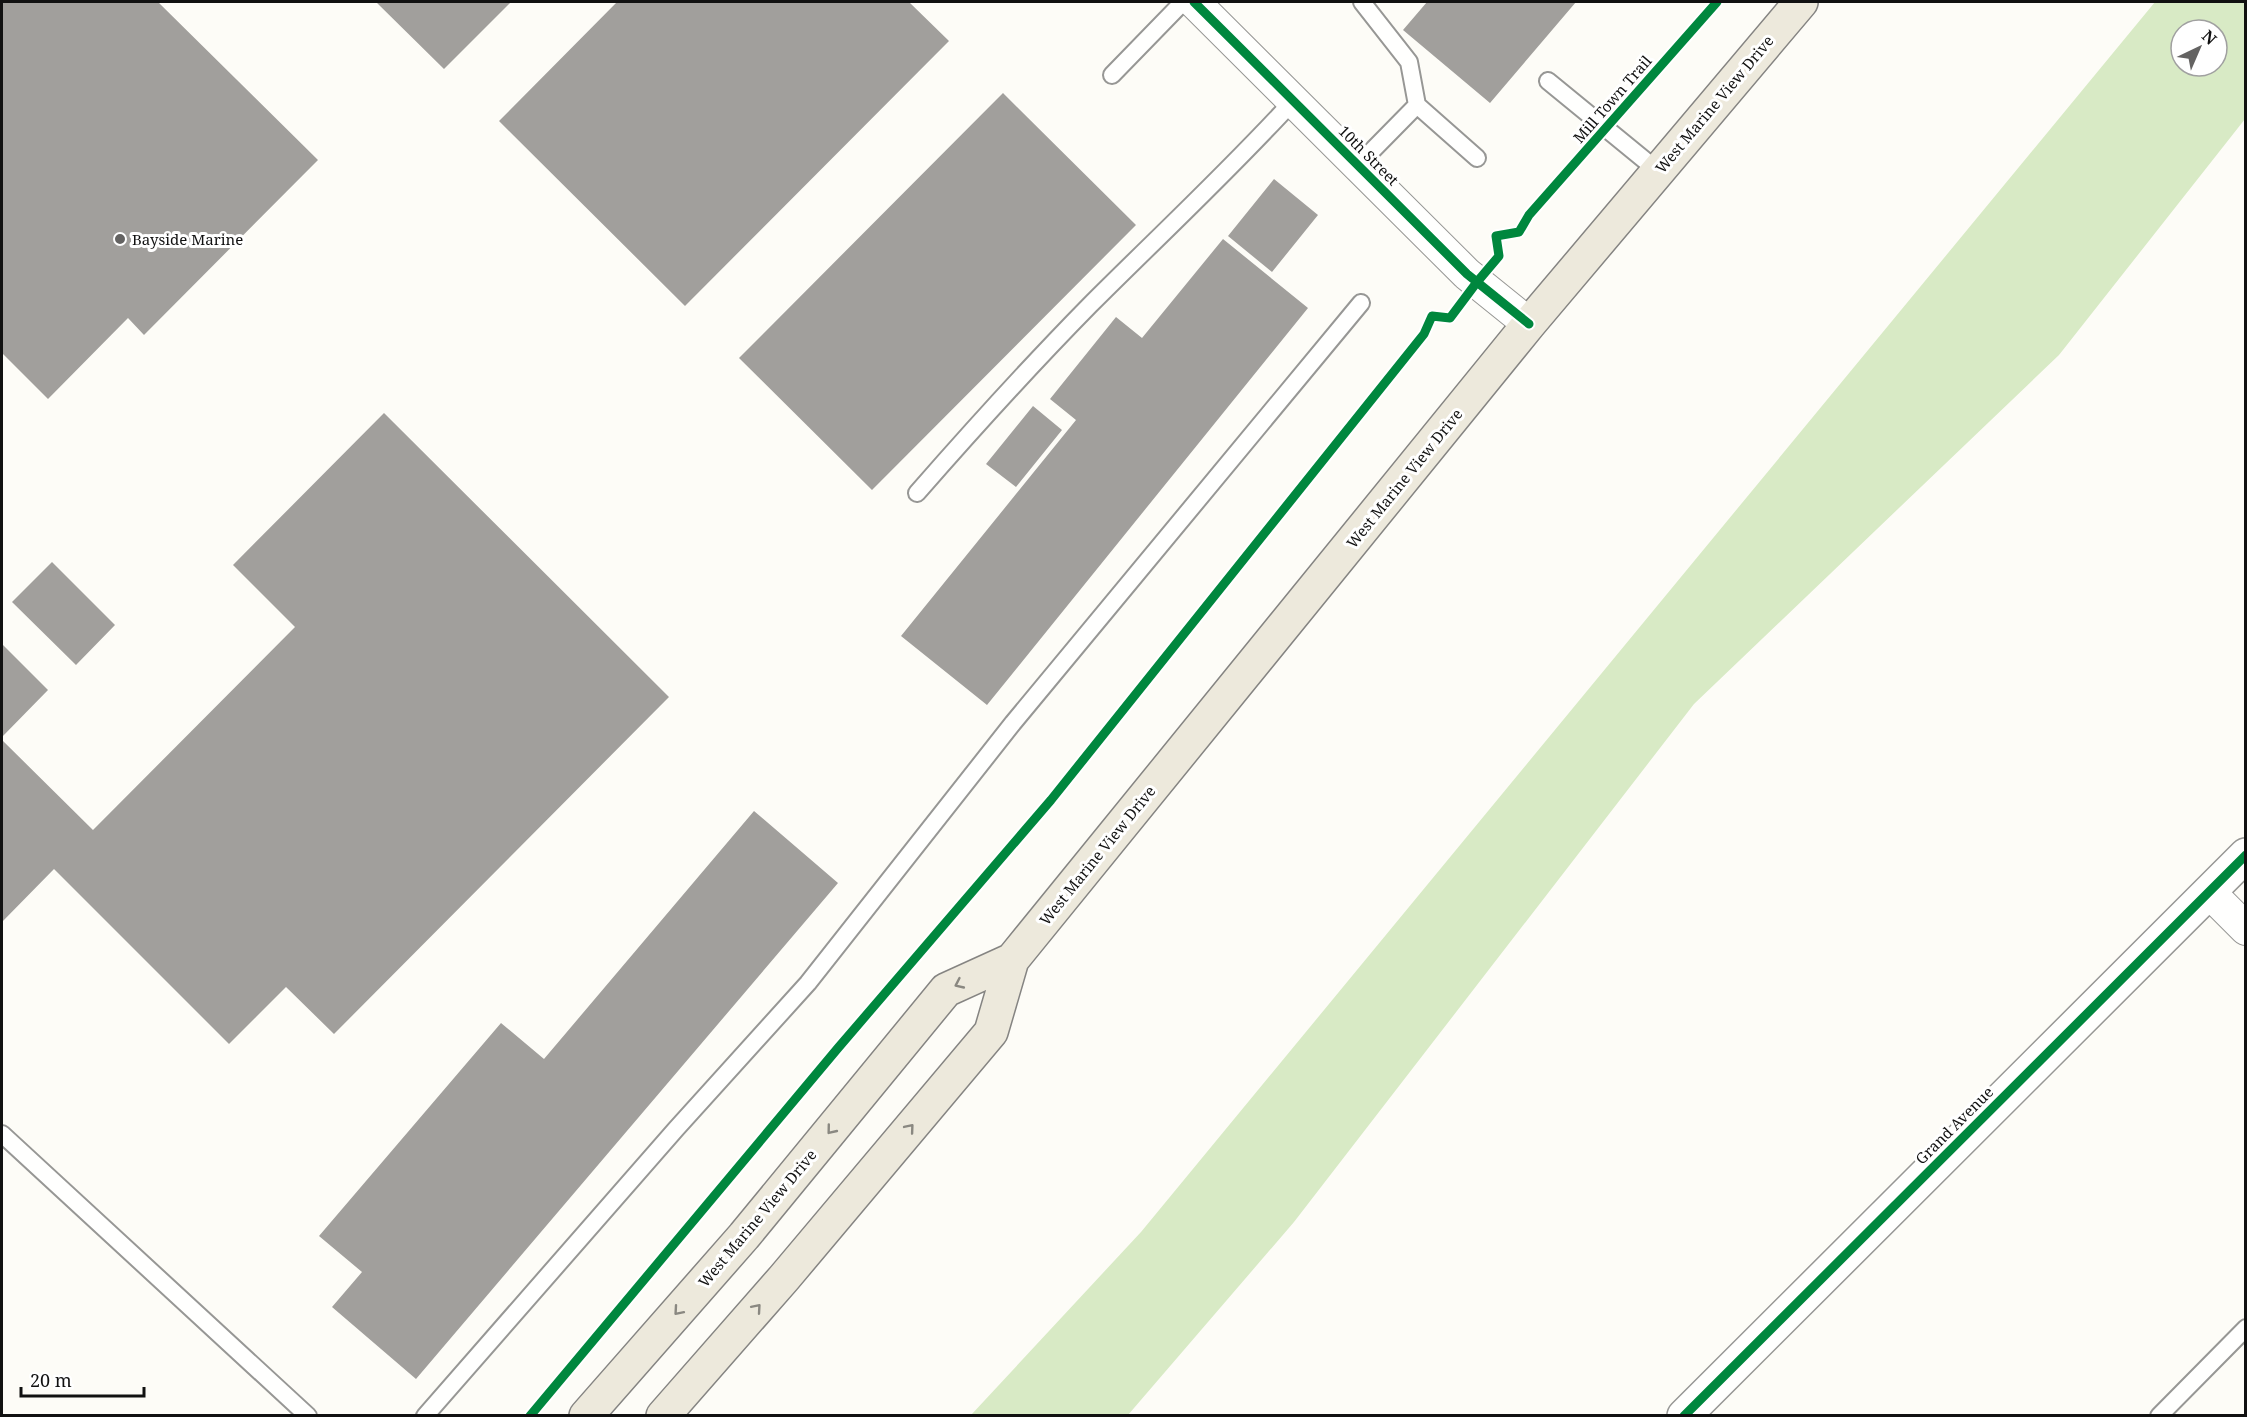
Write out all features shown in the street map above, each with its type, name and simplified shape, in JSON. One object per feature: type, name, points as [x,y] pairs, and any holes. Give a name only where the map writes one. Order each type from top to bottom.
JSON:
[{"type":"main road","name":"West Marine View Drive","points":[[663,1416],[784,1278],[991,1032],[1012,960],[1529,324],[1801,2]]},
{"type":"main road","name":"West Marine View Drive","points":[[586,1416],[744,1236],[946,990],[1012,960]]},
{"type":"street","name":"10th Street","points":[[1194,2],[1467,274],[1529,324]]},
{"type":"street","name":"Grand Avenue","points":[[1684,1416],[2246,855]]},
{"type":"street","points":[[2209,892],[2246,929]]},
{"type":"lane","points":[[1112,75],[1183,2]]},
{"type":"lane","points":[[1362,2],[1409,62],[1418,105],[1477,158]]},
{"type":"lane","points":[[1548,81],[1658,171]]},
{"type":"lane","points":[[917,493],[988,411],[1082,313],[1255,144],[1293,101]]},
{"type":"lane","points":[[1358,165],[1418,105]]},
{"type":"lane","points":[[425,1416],[676,1129],[808,984],[1013,723],[1360,303]]},
{"type":"lane","points":[[2,1134],[301,1413]]},
{"type":"lane","points":[[2159,1416],[2246,1328]]},
{"type":"green space","points":[[2155,2],[2245,2],[2245,119],[2059,355],[1694,704],[1294,1222],[1128,1415],[971,1415],[1141,1232]]},
{"type":"building","name":"Bayside Marine","points":[[2,2],[158,2],[318,160],[144,335],[128,318],[48,399],[2,353]]},
{"type":"building","points":[[376,2],[511,2],[444,69]]},
{"type":"building","points":[[617,2],[909,2],[949,41],[685,306],[499,121]]},
{"type":"building","points":[[1427,2],[1576,2],[1490,103],[1403,30]]},
{"type":"building","points":[[1003,93],[1136,225],[872,490],[739,358]]},
{"type":"building","points":[[1274,179],[1318,215],[1272,272],[1228,236]]},
{"type":"building","points":[[1223,239],[1308,308],[987,705],[901,636],[1076,420],[1050,399],[1116,317],[1142,338]]},
{"type":"building","points":[[1033,406],[1062,430],[1016,487],[986,464]]},
{"type":"building","points":[[384,413],[669,697],[334,1034],[286,987],[229,1044],[54,869],[2,922],[2,740],[93,830],[295,627],[233,565]]},
{"type":"building","points":[[52,562],[115,625],[76,665],[12,602]]},
{"type":"building","points":[[2,644],[48,690],[2,737]]},
{"type":"building","points":[[754,811],[838,883],[416,1379],[332,1307],[362,1272],[319,1236],[501,1023],[544,1059]]},
{"type":"cycle path","points":[[1194,2],[1467,274],[1529,324]]},
{"type":"cycle path","name":"Mill Town Trail","points":[[530,1416],[838,1048],[1051,800],[1424,334],[1432,316],[1450,318],[1499,256],[1496,236],[1519,232],[1529,215],[1717,2]]},
{"type":"cycle path","points":[[1684,1416],[2246,855]]},
{"type":"place","name":"Bayside Marine","points":[[120,239]]}]
